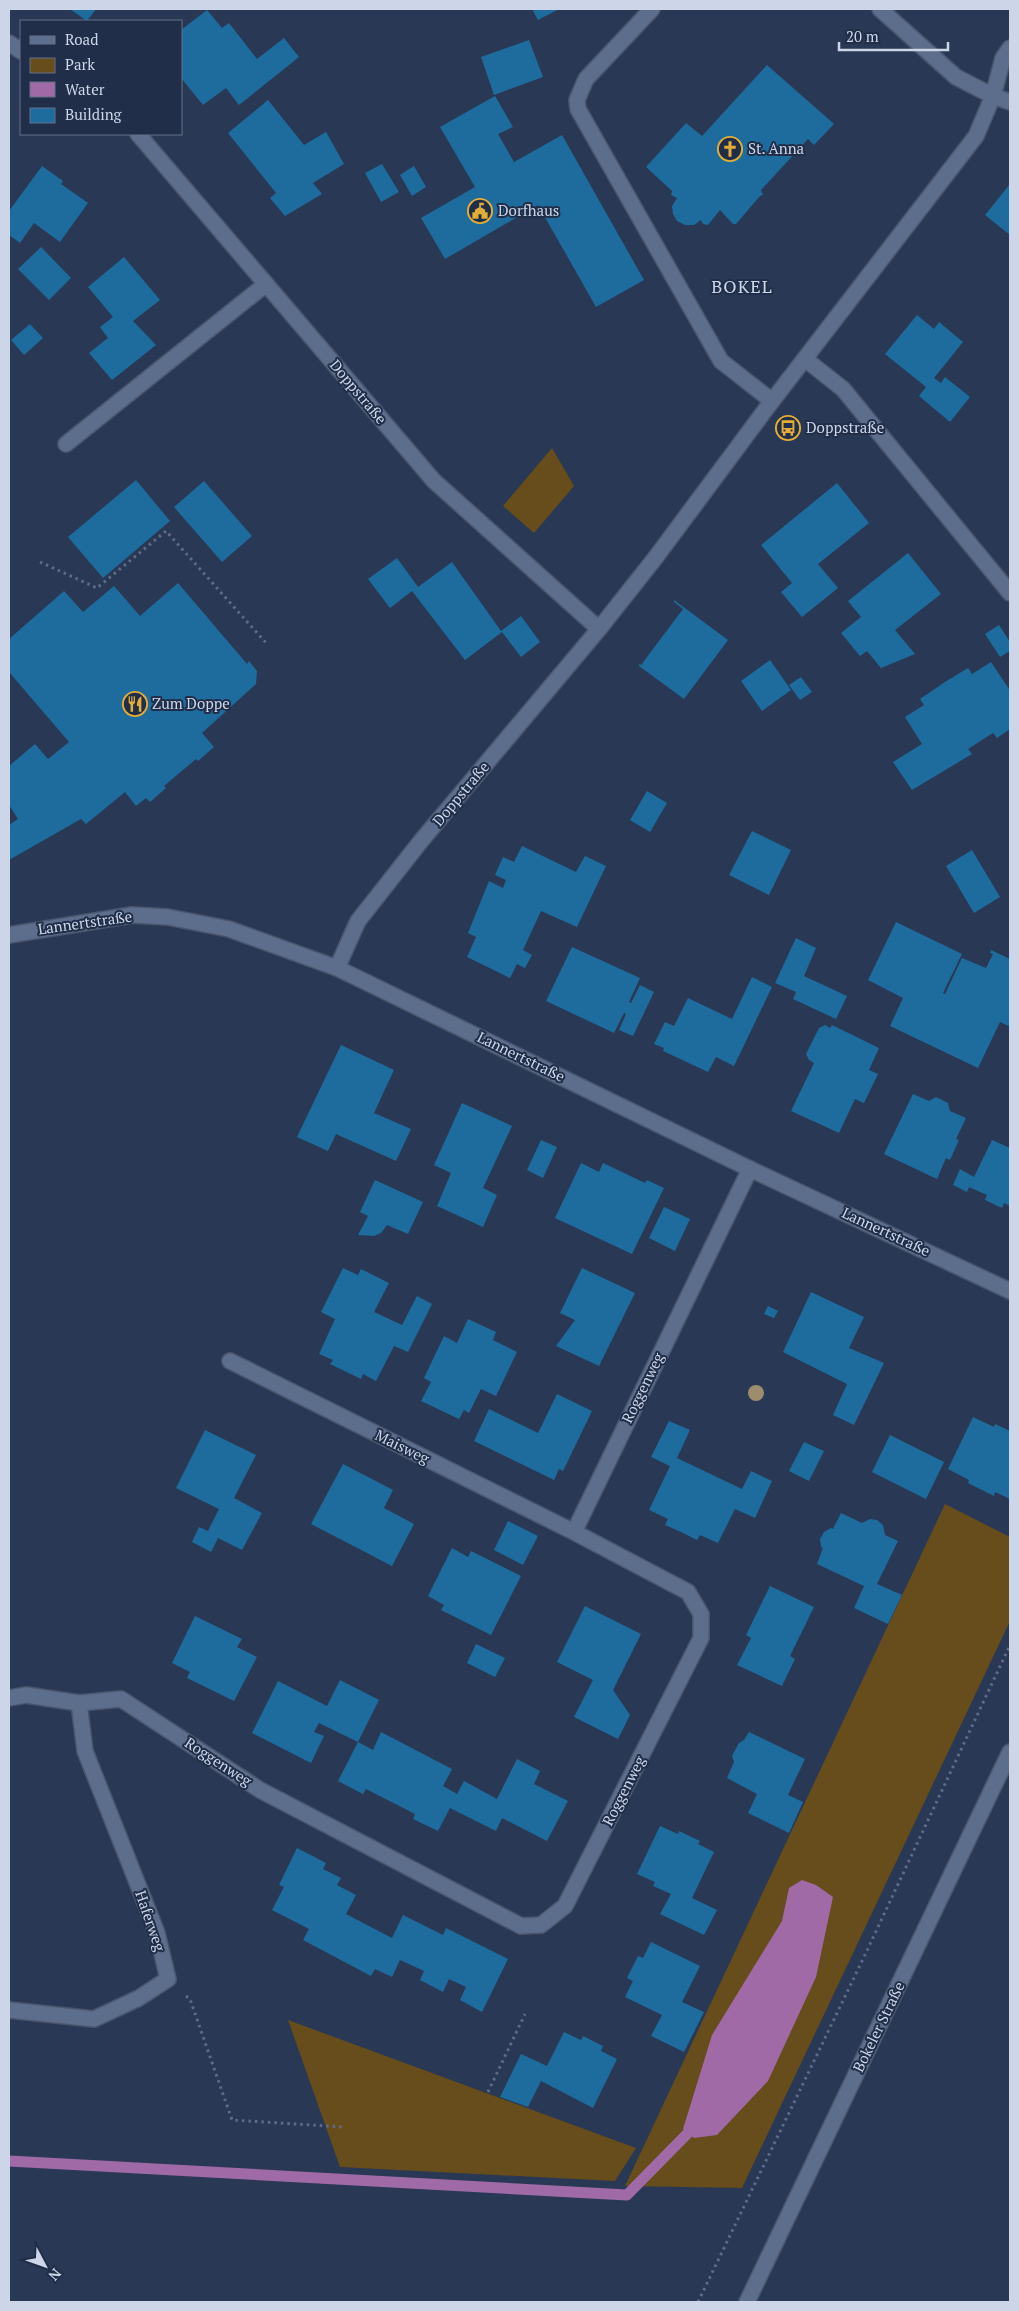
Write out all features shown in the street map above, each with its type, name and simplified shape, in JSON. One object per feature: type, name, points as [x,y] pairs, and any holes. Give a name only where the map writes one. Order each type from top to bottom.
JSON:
[{"type":"street","points":[[652,9],[586,79],[580,89],[577,100],[578,109],[721,361],[772,401]]},
{"type":"street","points":[[880,9],[956,77],[993,96],[1010,102]]},
{"type":"street","points":[[9,43],[20,50]]},
{"type":"street","name":"Doppstraße","points":[[337,968],[358,921],[421,841],[656,557],[772,401],[976,136],[993,96],[1003,58],[1010,48]]},
{"type":"street","name":"Doppstraße","points":[[139,135],[434,481],[598,629]]},
{"type":"street","points":[[66,444],[266,284]]},
{"type":"street","points":[[805,359],[843,389],[1010,593]]},
{"type":"street","name":"Lannertstraße","points":[[9,935],[132,915],[168,917],[230,929],[337,968],[750,1169],[1010,1291]]},
{"type":"street","name":"Roggenweg","points":[[9,1698],[26,1695],[79,1703],[121,1699],[260,1790],[521,1926],[541,1925],[565,1906],[701,1638],[701,1614],[688,1592],[574,1532],[750,1169]]},
{"type":"street","name":"Maisweg","points":[[230,1362],[574,1532]]},
{"type":"street","name":"Haferweg","points":[[79,1703],[85,1751],[156,1933],[168,1979]]},
{"type":"street","name":"Bokeler Straße","points":[[748,2302],[1010,1752]]},
{"type":"street","points":[[9,2010],[94,2019],[139,1998],[168,1979]]},
{"type":"path","points":[[40,562],[97,588],[166,531],[267,644]]},
{"type":"path","points":[[698,2302],[864,1957],[1010,1645]]},
{"type":"path","points":[[168,1979],[190,1999],[232,2120],[343,2127]]},
{"type":"path","points":[[488,2092],[525,2014]]},
{"type":"green space","points":[[552,448],[574,486],[534,533],[503,506]]},
{"type":"green space","points":[[945,1504],[1010,1537],[1010,1621],[742,2188],[625,2186]]},
{"type":"green space","points":[[288,2020],[636,2148],[615,2181],[340,2167]]},
{"type":"water","points":[[802,1880],[816,1885],[833,1897],[816,1977],[768,2081],[717,2135],[694,2138],[683,2129],[712,2035],[782,1921],[789,1888]]},
{"type":"building","points":[[70,9],[96,9],[88,20]]},
{"type":"building","points":[[532,9],[559,9],[538,20]]},
{"type":"building","points":[[207,10],[222,28],[229,23],[257,59],[284,38],[299,57],[239,105],[226,88],[203,105],[182,79],[182,29]]},
{"type":"building","points":[[529,40],[543,77],[494,95],[481,57]]},
{"type":"building","name":"St. Anna","points":[[767,65],[834,124],[814,145],[808,139],[761,190],[763,195],[760,196],[736,224],[733,224],[720,210],[708,225],[703,224],[701,220],[694,225],[685,225],[677,221],[673,214],[672,206],[677,198],[671,195],[672,191],[646,167],[686,123],[702,136]]},
{"type":"building","name":"Dorfhaus","points":[[495,96],[513,127],[498,134],[514,162],[562,135],[644,280],[596,307],[538,205],[445,259],[421,218],[475,187],[440,127]]},
{"type":"building","points":[[268,100],[304,145],[326,132],[344,164],[313,183],[322,194],[285,216],[270,198],[276,193],[228,133]]},
{"type":"building","points":[[382,164],[399,192],[381,202],[365,173]]},
{"type":"building","points":[[42,166],[63,181],[61,184],[88,203],[60,242],[34,223],[20,243],[9,235],[9,211]]},
{"type":"building","points":[[414,166],[426,187],[412,196],[400,175]]},
{"type":"building","points":[[1010,184],[1010,235],[985,215]]},
{"type":"building","points":[[41,247],[71,278],[49,300],[18,269]]},
{"type":"building","points":[[124,257],[160,300],[133,321],[156,345],[112,380],[89,353],[108,338],[100,327],[113,317],[88,287]]},
{"type":"building","points":[[917,315],[934,329],[939,322],[963,342],[934,378],[941,383],[945,377],[970,397],[950,422],[919,396],[926,387],[885,354]]},
{"type":"building","points":[[30,324],[43,338],[24,355],[11,340]]},
{"type":"building","points":[[136,480],[170,521],[103,578],[68,537]]},
{"type":"building","points":[[204,481],[252,536],[222,562],[174,507]]},
{"type":"building","points":[[837,483],[869,523],[818,564],[838,588],[802,617],[781,592],[792,583],[761,545]]},
{"type":"building","points":[[908,553],[941,594],[895,630],[915,654],[881,668],[867,651],[860,656],[841,633],[861,617],[848,601]]},
{"type":"building","points":[[397,558],[418,587],[452,562],[501,631],[521,616],[540,642],[521,657],[502,632],[465,660],[412,591],[390,608],[368,579]]},
{"type":"building","name":"Zum Doppe","points":[[178,583],[247,664],[249,661],[257,671],[256,684],[202,733],[214,747],[198,761],[196,759],[164,786],[166,788],[150,802],[146,798],[136,806],[125,792],[86,824],[81,819],[9,860],[9,825],[18,819],[9,805],[9,766],[35,744],[48,759],[69,742],[9,672],[9,639],[64,591],[83,612],[114,586],[140,616]]},
{"type":"building","points":[[674,600],[728,640],[684,699],[639,666],[683,609]]},
{"type":"building","points":[[999,625],[1010,642],[1010,651],[1000,657],[985,634]]},
{"type":"building","points":[[770,660],[791,690],[762,711],[741,681]]},
{"type":"building","points":[[991,662],[1010,688],[1010,729],[997,738],[993,733],[968,749],[972,754],[912,790],[893,762],[922,744],[905,717],[924,705],[920,699],[945,682],[968,668],[972,674]]},
{"type":"building","points":[[801,677],[812,692],[800,700],[789,685]]},
{"type":"building","points":[[647,791],[667,803],[650,832],[630,820]]},
{"type":"building","points":[[752,831],[791,850],[769,895],[729,875]]},
{"type":"building","points":[[522,846],[576,872],[585,856],[606,866],[577,927],[541,911],[523,950],[532,955],[525,968],[517,964],[510,978],[467,957],[476,937],[468,933],[489,881],[503,888],[506,880],[495,875],[503,857],[514,862]]},
{"type":"building","points":[[972,850],[1000,897],[974,913],[946,866]]},
{"type":"building","points":[[896,922],[962,954],[943,993],[945,994],[962,958],[986,968],[993,954],[990,953],[991,950],[1010,959],[1010,1025],[1000,1022],[978,1068],[890,1026],[903,998],[868,980]]},
{"type":"building","points":[[796,938],[816,948],[804,976],[847,996],[836,1019],[793,999],[796,992],[775,983]]},
{"type":"building","points":[[572,947],[640,978],[629,1002],[631,1003],[640,985],[654,992],[633,1036],[619,1030],[626,1014],[624,1013],[614,1033],[546,1001]]},
{"type":"building","points":[[752,977],[772,987],[734,1066],[716,1057],[708,1072],[663,1051],[664,1048],[654,1044],[665,1022],[674,1026],[688,998],[732,1019]]},
{"type":"building","points":[[825,1025],[830,1028],[832,1025],[879,1048],[869,1070],[878,1074],[864,1103],[855,1099],[839,1133],[791,1111],[814,1063],[809,1060],[806,1054],[819,1028]]},
{"type":"building","points":[[341,1045],[394,1070],[374,1113],[411,1129],[396,1161],[336,1134],[328,1151],[297,1137]]},
{"type":"building","points":[[913,1094],[929,1101],[936,1097],[948,1103],[950,1111],[966,1118],[956,1139],[959,1140],[950,1160],[946,1158],[937,1179],[884,1154]]},
{"type":"building","points":[[462,1103],[512,1126],[483,1188],[497,1195],[483,1227],[437,1206],[451,1173],[434,1165]]},
{"type":"building","points":[[541,1140],[557,1147],[543,1178],[527,1170]]},
{"type":"building","points":[[992,1140],[1010,1148],[1010,1206],[1004,1203],[1002,1208],[985,1200],[987,1195],[969,1187],[967,1192],[953,1185],[960,1169],[974,1177]]},
{"type":"building","points":[[581,1163],[599,1172],[603,1163],[645,1183],[647,1180],[664,1188],[632,1254],[555,1218]]},
{"type":"building","points":[[375,1180],[423,1202],[408,1234],[387,1225],[381,1233],[374,1236],[358,1235],[368,1216],[360,1212]]},
{"type":"building","points":[[664,1207],[690,1219],[675,1251],[649,1238]]},
{"type":"building","points":[[343,1268],[358,1275],[361,1269],[389,1283],[374,1312],[402,1325],[417,1296],[432,1304],[408,1352],[394,1346],[376,1381],[363,1374],[361,1379],[330,1364],[333,1360],[319,1354],[335,1319],[321,1312]]},
{"type":"building","points":[[582,1268],[635,1293],[599,1366],[556,1346],[575,1320],[560,1313]]},
{"type":"building","points":[[811,1292],[864,1317],[849,1348],[884,1363],[854,1425],[833,1415],[847,1384],[783,1352]]},
{"type":"building","points":[[768,1306],[778,1311],[774,1318],[764,1314]]},
{"type":"building","points":[[468,1319],[496,1332],[493,1340],[517,1352],[496,1396],[481,1389],[469,1413],[464,1410],[459,1419],[421,1401],[431,1382],[424,1378],[444,1336],[457,1343]]},
{"type":"building","points":[[557,1394],[592,1411],[563,1471],[559,1469],[554,1480],[474,1441],[489,1409],[538,1433]]},
{"type":"building","points":[[973,1417],[994,1427],[995,1424],[1010,1431],[1010,1499],[995,1492],[994,1496],[968,1483],[969,1480],[948,1469]]},
{"type":"building","points":[[669,1421],[690,1430],[677,1458],[742,1489],[751,1471],[772,1481],[755,1518],[735,1509],[718,1543],[700,1535],[697,1540],[665,1525],[668,1519],[649,1510],[670,1466],[651,1457]]},
{"type":"building","points":[[205,1430],[256,1455],[234,1498],[262,1513],[242,1550],[218,1538],[211,1552],[192,1542],[199,1527],[208,1531],[219,1509],[176,1488]]},
{"type":"building","points":[[890,1435],[944,1462],[926,1499],[872,1472]]},
{"type":"building","points":[[804,1442],[824,1451],[809,1481],[789,1471]]},
{"type":"building","points":[[343,1464],[393,1490],[384,1508],[414,1524],[392,1566],[311,1524]]},
{"type":"building","points":[[841,1513],[862,1523],[870,1519],[877,1520],[883,1525],[885,1535],[898,1541],[877,1584],[902,1595],[888,1624],[854,1608],[864,1586],[817,1564],[823,1548],[821,1547],[820,1539],[824,1532],[831,1528],[833,1529]]},
{"type":"building","points":[[508,1521],[538,1536],[523,1565],[494,1550]]},
{"type":"building","points":[[452,1548],[468,1557],[471,1551],[521,1576],[491,1635],[441,1610],[444,1605],[428,1596]]},
{"type":"building","points":[[770,1586],[814,1607],[790,1656],[795,1659],[782,1686],[737,1665],[751,1638],[746,1635]]},
{"type":"building","points":[[585,1606],[641,1634],[613,1690],[630,1715],[618,1739],[574,1717],[593,1680],[557,1662]]},
{"type":"building","points":[[195,1616],[242,1639],[237,1647],[257,1657],[234,1701],[187,1678],[190,1672],[172,1663]]},
{"type":"building","points":[[476,1644],[505,1658],[495,1677],[467,1663]]},
{"type":"building","points":[[340,1680],[379,1700],[358,1742],[319,1723],[314,1732],[324,1736],[311,1763],[252,1733],[278,1681],[327,1706]]},
{"type":"building","points":[[381,1732],[452,1769],[443,1786],[457,1794],[464,1781],[497,1799],[517,1759],[540,1771],[534,1784],[568,1801],[547,1841],[502,1818],[496,1831],[450,1808],[438,1831],[413,1819],[415,1814],[366,1789],[363,1794],[338,1781],[358,1742],[373,1750]]},
{"type":"building","points":[[749,1732],[805,1759],[788,1795],[803,1802],[789,1833],[748,1813],[757,1794],[727,1778],[734,1762],[732,1756],[739,1743],[744,1740]]},
{"type":"building","points":[[660,1826],[678,1834],[679,1831],[700,1841],[698,1844],[714,1852],[692,1898],[717,1910],[704,1935],[660,1914],[671,1894],[653,1886],[655,1882],[637,1874]]},
{"type":"building","points":[[297,1848],[326,1863],[323,1869],[341,1878],[337,1885],[356,1895],[346,1914],[392,1938],[403,1915],[443,1935],[446,1928],[508,1959],[482,2012],[460,2000],[466,1987],[449,1979],[443,1992],[420,1980],[424,1971],[400,1960],[392,1977],[375,1969],[371,1976],[303,1940],[309,1929],[272,1910],[284,1887],[279,1885]]},
{"type":"building","points":[[651,1942],[700,1966],[682,2002],[704,2012],[684,2052],[651,2036],[662,2015],[625,1997],[633,1981],[627,1978],[638,1956],[643,1958]]},
{"type":"building","points":[[564,2032],[581,2040],[583,2036],[603,2046],[601,2051],[617,2059],[593,2108],[541,2081],[528,2107],[500,2097],[521,2054],[547,2066]]},
{"type":"waterway","points":[[9,2161],[627,2195],[688,2133]]},
{"type":"place","name":"St. Anna","points":[[730,149]]},
{"type":"place","name":"Dorfhaus","points":[[480,211]]},
{"type":"place","name":"Doppstraße","points":[[788,428]]},
{"type":"place","name":"Zum Doppe","points":[[135,704]]},
{"type":"district","name":"BOKEL","points":[[742,287]]}]
